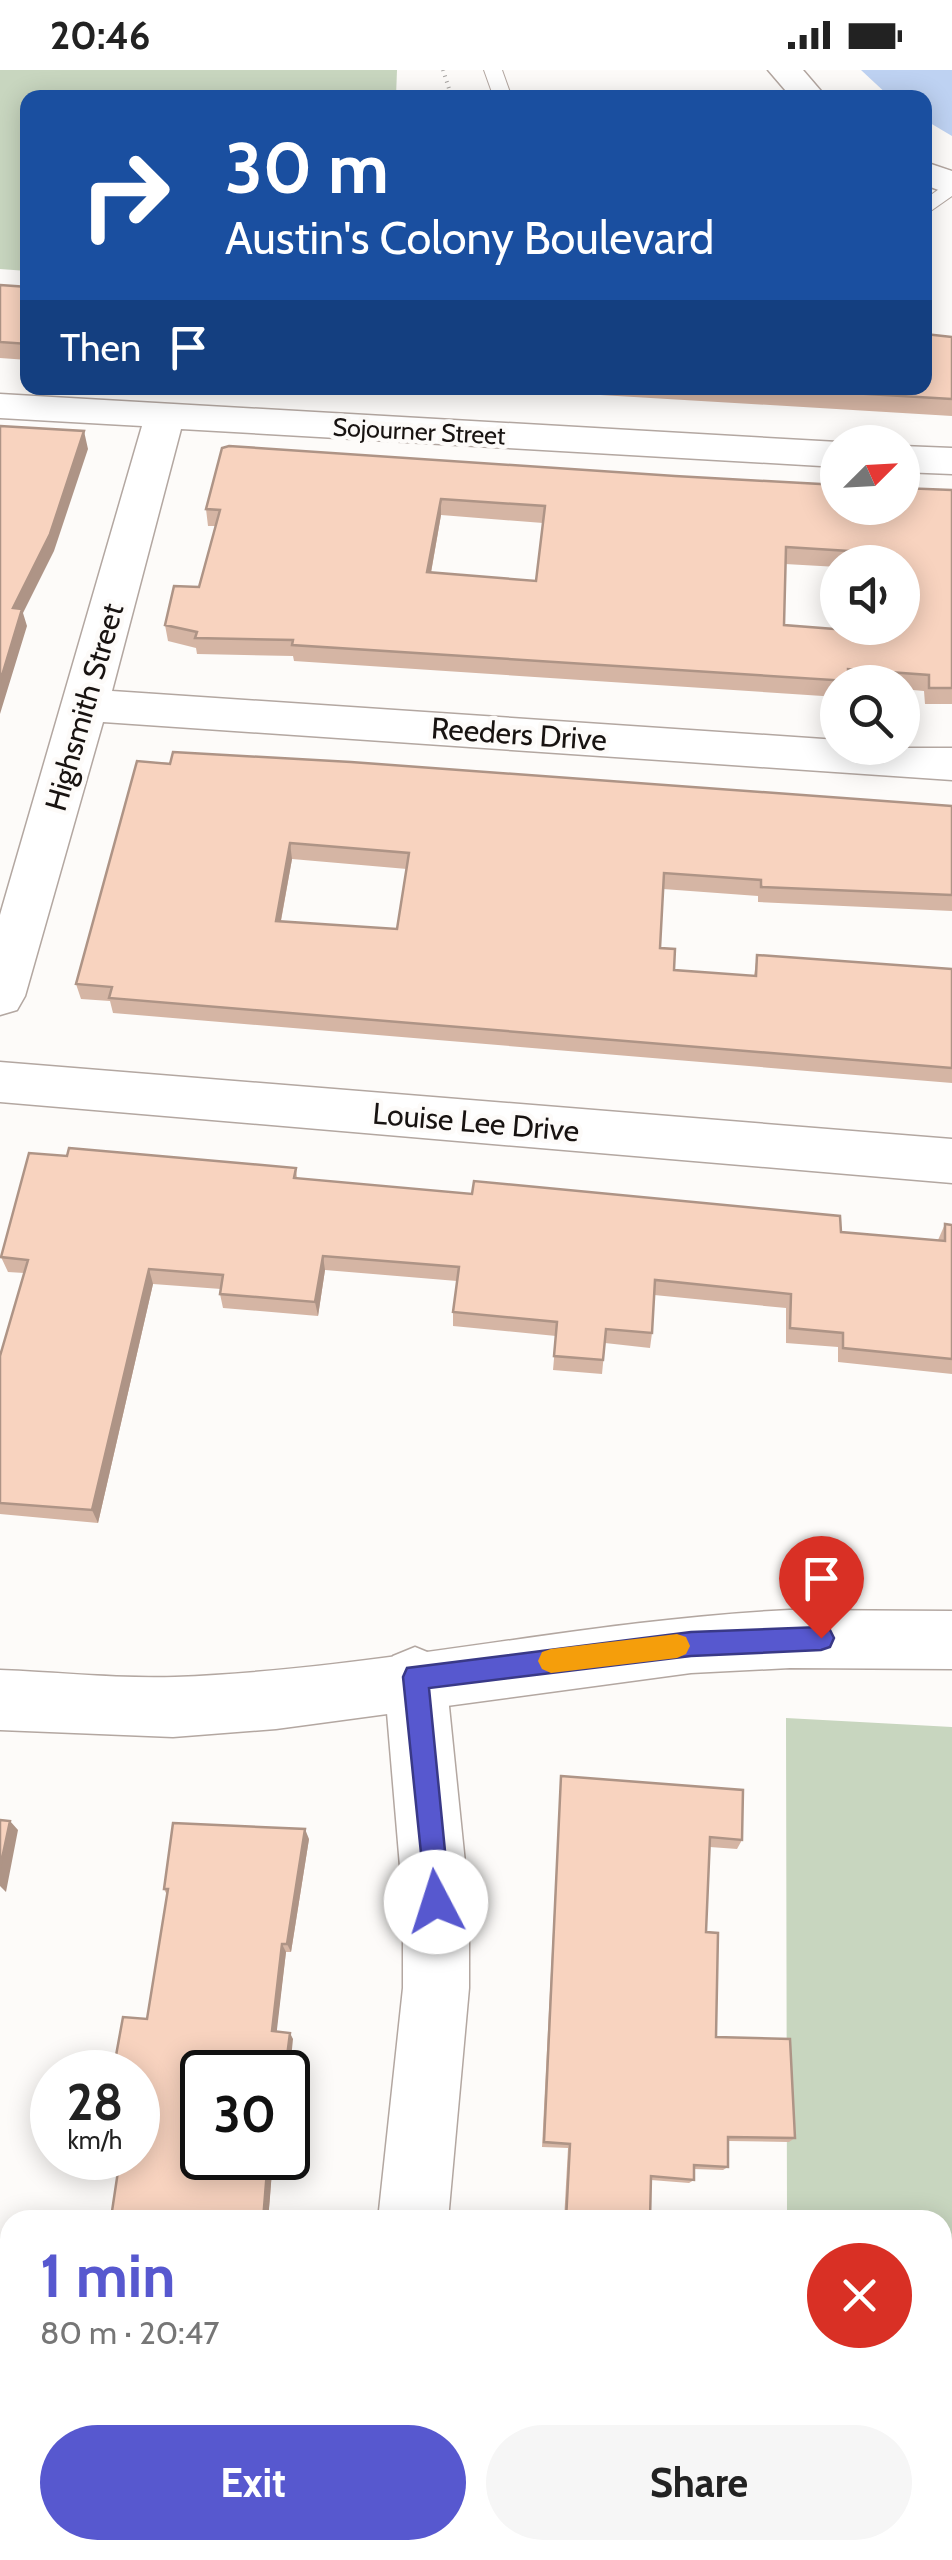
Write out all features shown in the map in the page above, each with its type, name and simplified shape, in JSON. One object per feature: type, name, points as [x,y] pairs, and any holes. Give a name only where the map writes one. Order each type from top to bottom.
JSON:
[{"type":"street","points":[[785,70],[804,90]]},
{"type":"street","name":"Sojourner Street","points":[[0,406],[820,455]]},
{"type":"street","name":"Highsmith Street","points":[[0,996],[86,705],[164,417]]},
{"type":"street","points":[[920,460],[952,461]]},
{"type":"street","name":"Reeders Drive","points":[[86,705],[952,764]]},
{"type":"street","name":"Louise Lee Drive","points":[[0,1082],[952,1162]]},
{"type":"street","points":[[0,1700],[173,1708],[276,1699],[416,1677],[691,1644],[790,1638],[952,1640]]},
{"type":"street","points":[[414,2210],[436,1988],[436,1902],[416,1677]]},
{"type":"lane","points":[[932,203],[952,185]]},
{"type":"green space","points":[[0,70],[397,70],[396,90],[20,90],[20,270],[0,269]]},
{"type":"green space","points":[[786,1718],[952,1727],[952,2210],[787,2210]]},
{"type":"water","points":[[861,70],[952,70],[952,136],[932,124],[932,90],[882,90]]},
{"type":"building","points":[[0,285],[20,286],[20,343],[0,342]]},
{"type":"building","points":[[932,335],[952,337],[952,399],[885,395],[932,395]]},
{"type":"building","points":[[0,426],[84,431],[50,534],[13,608],[22,609],[0,682]]},
{"type":"building","points":[[229,446],[820,484],[820,525],[920,525],[920,489],[952,490],[952,688],[929,688],[929,675],[920,674],[920,665],[820,665],[820,679],[292,645],[293,640],[195,638],[197,632],[165,625],[174,586],[199,587],[220,510],[206,509],[222,448]],"holes":[[[441,499],[545,506],[536,581],[427,572]]]},
{"type":"building","points":[[173,752],[952,806],[952,895],[761,887],[761,880],[664,873],[660,948],[675,949],[674,970],[756,976],[757,955],[952,969],[952,1068],[109,998],[112,987],[76,984],[137,761],[170,764]],"holes":[[[290,843],[409,853],[397,929],[276,921]]]},
{"type":"building","points":[[69,1148],[296,1168],[294,1178],[472,1194],[474,1181],[840,1216],[841,1232],[945,1241],[945,1224],[952,1225],[952,1359],[843,1348],[843,1333],[790,1328],[791,1294],[655,1280],[652,1333],[606,1329],[603,1360],[554,1356],[557,1322],[453,1312],[459,1267],[323,1256],[315,1302],[220,1294],[223,1275],[149,1269],[92,1510],[0,1503],[0,1356],[28,1260],[1,1257],[29,1153],[67,1156]]},
{"type":"building","points":[[561,1776],[743,1790],[742,1840],[710,1837],[706,1932],[718,1933],[716,2037],[790,2039],[795,2138],[728,2137],[728,2167],[694,2165],[694,2180],[651,2176],[650,2210],[567,2210],[570,2144],[544,2142]]},
{"type":"building","points":[[0,1820],[10,1821],[0,1868]]},
{"type":"building","points":[[173,1823],[305,1829],[287,1944],[282,1944],[272,2031],[290,2033],[288,2050],[180,2050],[180,2180],[266,2180],[264,2210],[112,2210],[117,2180],[160,2180],[160,2050],[117,2050],[123,2017],[147,2019],[168,1889],[164,1889]]},
{"type":"slow traffic","points":[[551,1661],[677,1646]]},
{"type":"route","points":[[436,1902],[416,1677],[691,1644],[821,1638]]}]
